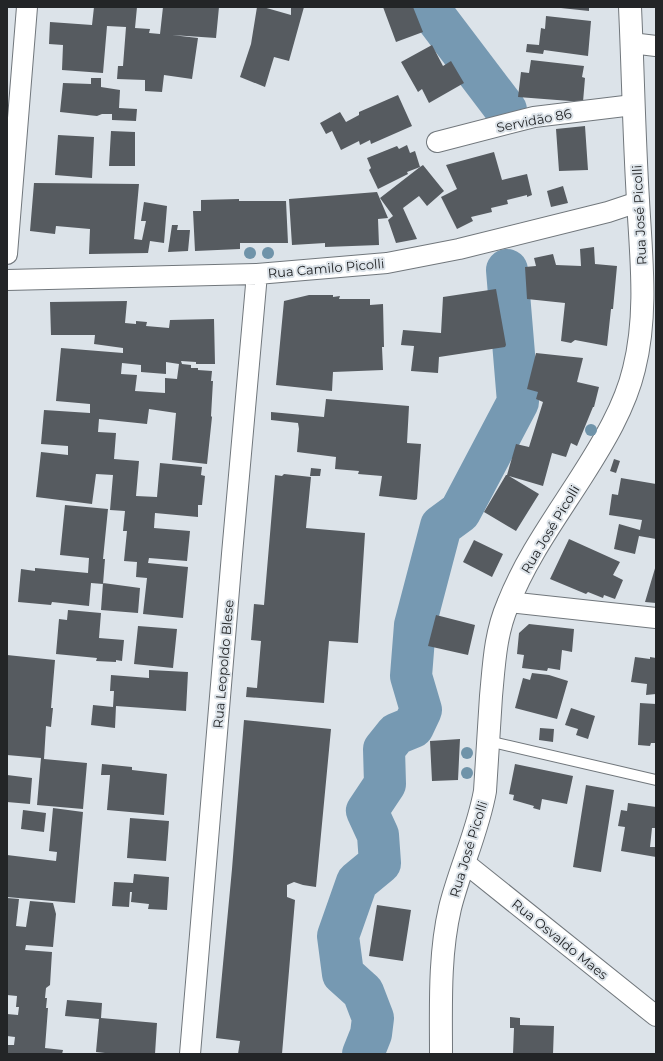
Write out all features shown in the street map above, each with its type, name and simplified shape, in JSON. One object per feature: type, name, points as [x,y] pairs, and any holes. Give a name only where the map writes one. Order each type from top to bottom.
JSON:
[{"type":"street","points":[[7,254],[27,7]]},
{"type":"street","name":"Rua José Picolli","points":[[441,1054],[442,975],[446,930],[451,907],[481,811],[485,791],[494,654],[499,629],[508,602],[529,561],[601,447],[627,391],[634,368],[642,313],[630,7]]},
{"type":"street","points":[[631,43],[656,46]]},
{"type":"street","name":"Servidão 86","points":[[437,142],[534,117],[633,105]]},
{"type":"street","name":"Rua Camilo Picolli","points":[[7,280],[257,274],[387,263],[459,249],[608,212],[638,202]]},
{"type":"street","name":"Rua Leopoldo Blese","points":[[190,1054],[232,546],[257,274]]},
{"type":"street","points":[[508,602],[656,618]]},
{"type":"street","name":"Rua Osvaldo Maes","points":[[465,862],[653,1008]]},
{"type":"lane","points":[[488,741],[656,780]]},
{"type":"building","points":[[94,7],[137,7],[135,28],[150,29],[149,33],[160,34],[163,7],[219,7],[216,38],[172,35],[198,38],[192,79],[164,75],[162,92],[145,91],[145,80],[117,79],[118,66],[123,66],[126,27],[107,26],[103,73],[62,70],[63,45],[49,44],[50,22],[92,25]]},
{"type":"building","points":[[257,7],[263,7],[291,15],[291,7],[304,7],[289,61],[274,57],[265,87],[240,77],[251,44]]},
{"type":"building","points":[[383,7],[413,7],[423,32],[396,42]]},
{"type":"building","points":[[589,7],[589,11],[561,8]]},
{"type":"building","points":[[546,16],[591,21],[588,56],[544,50],[543,54],[526,52],[527,44],[539,45],[541,28],[545,29]]},
{"type":"building","points":[[432,45],[443,66],[451,61],[464,83],[429,103],[422,89],[418,92],[401,62]]},
{"type":"building","points":[[531,60],[584,66],[582,77],[585,78],[583,102],[518,97],[521,72],[529,73]]},
{"type":"building","points":[[91,78],[101,78],[101,87],[120,90],[119,108],[137,109],[136,121],[112,120],[112,114],[102,114],[97,116],[60,112],[63,83],[91,84]]},
{"type":"building","points":[[398,95],[412,126],[371,144],[370,140],[360,145],[359,141],[341,150],[332,131],[326,134],[320,123],[340,112],[346,122],[359,115],[359,112]]},
{"type":"building","points":[[585,126],[588,170],[559,171],[556,129]]},
{"type":"building","points":[[111,131],[135,132],[135,166],[109,166]]},
{"type":"building","points":[[58,135],[94,137],[92,178],[55,175]]},
{"type":"building","points":[[407,145],[410,153],[415,151],[420,167],[407,172],[408,174],[378,189],[369,170],[371,168],[367,158],[397,146],[399,149]]},
{"type":"building","points":[[494,152],[502,180],[527,174],[532,195],[507,200],[508,204],[491,208],[492,212],[471,217],[473,221],[457,229],[441,197],[457,189],[446,165]]},
{"type":"building","points":[[423,165],[444,191],[427,206],[419,196],[403,208],[417,239],[396,243],[388,220],[393,216],[380,198]]},
{"type":"building","points":[[34,183],[139,184],[134,239],[142,240],[146,221],[141,221],[144,202],[167,206],[164,243],[150,241],[148,253],[89,254],[90,229],[56,226],[55,234],[30,231]]},
{"type":"building","points":[[563,186],[568,203],[551,207],[547,191]]},
{"type":"building","points":[[377,192],[388,218],[378,219],[379,245],[325,247],[325,243],[292,245],[289,199]]},
{"type":"building","points":[[239,199],[239,201],[286,201],[288,243],[240,243],[240,249],[195,251],[193,211],[201,211],[201,200]]},
{"type":"building","points":[[172,225],[178,225],[177,230],[190,230],[188,251],[168,252]]},
{"type":"building","points":[[594,247],[595,264],[617,266],[613,309],[611,309],[607,346],[575,340],[571,343],[561,341],[565,303],[527,299],[525,267],[536,266],[534,258],[553,254],[556,265],[581,266],[580,249]]},
{"type":"building","points":[[496,289],[506,345],[505,347],[439,357],[438,373],[411,371],[414,346],[401,345],[403,330],[441,333],[443,297]]},
{"type":"building","points":[[309,295],[333,295],[333,297],[340,296],[339,299],[370,299],[370,305],[383,304],[383,370],[333,372],[332,391],[276,385],[284,301]]},
{"type":"building","points":[[127,301],[125,323],[136,324],[136,321],[147,322],[146,326],[169,328],[170,320],[214,319],[215,364],[196,364],[196,362],[181,361],[182,364],[191,365],[191,368],[212,371],[212,417],[207,464],[172,460],[176,413],[149,409],[147,424],[99,419],[98,432],[116,433],[114,459],[139,461],[136,496],[157,497],[160,463],[202,467],[201,475],[205,476],[202,505],[198,505],[198,517],[155,513],[154,528],[190,531],[187,561],[149,558],[148,563],[188,567],[183,618],[143,614],[147,578],[136,577],[137,562],[124,561],[127,531],[123,531],[125,511],[110,510],[113,475],[96,474],[92,504],[36,497],[41,452],[68,455],[68,446],[41,444],[44,410],[90,413],[90,404],[56,401],[61,348],[123,353],[123,348],[94,344],[95,335],[51,335],[50,302]],"holes":[[[166,362],[179,364],[177,379],[165,378],[165,393],[135,391],[137,375],[121,374],[122,363],[141,365],[141,372],[166,374]]]},
{"type":"building","points":[[536,353],[583,358],[577,382],[599,387],[594,407],[577,446],[571,443],[566,457],[552,453],[543,486],[509,476],[539,494],[516,531],[484,512],[507,475],[516,444],[529,447],[543,402],[536,399],[538,392],[527,389]]},
{"type":"building","points":[[326,399],[409,406],[407,443],[421,444],[417,499],[379,496],[382,476],[358,474],[359,471],[335,469],[336,457],[297,452],[299,429],[298,423],[271,420],[271,412],[324,417]]},
{"type":"building","points":[[614,459],[620,461],[616,473],[610,471]]},
{"type":"building","points":[[311,468],[321,469],[320,476],[310,476]]},
{"type":"building","points":[[284,474],[311,477],[306,528],[365,533],[358,643],[329,641],[324,703],[246,697],[247,687],[257,688],[261,641],[251,640],[254,604],[264,605],[275,475],[282,476]]},
{"type":"building","points":[[621,478],[656,484],[656,539],[639,536],[635,554],[614,549],[619,524],[640,530],[642,520],[609,515],[612,494],[618,495]]},
{"type":"building","points":[[65,505],[108,509],[103,559],[105,559],[103,584],[91,583],[89,606],[52,602],[51,605],[18,602],[21,569],[35,571],[35,568],[88,573],[89,558],[60,555]]},
{"type":"building","points":[[569,539],[620,562],[613,575],[623,580],[615,599],[604,595],[603,598],[588,592],[586,594],[550,579]]},
{"type":"building","points":[[474,540],[503,554],[492,577],[463,562]]},
{"type":"building","points":[[656,565],[656,603],[645,602]]},
{"type":"building","points":[[103,583],[140,588],[138,613],[101,610]]},
{"type":"building","points":[[68,610],[101,613],[99,638],[124,640],[122,661],[96,661],[97,658],[56,654],[59,619],[67,620]]},
{"type":"building","points":[[436,615],[475,625],[468,655],[428,646]]},
{"type":"building","points":[[529,624],[574,629],[572,652],[562,650],[560,670],[548,668],[547,671],[522,668],[524,655],[517,654],[519,633]]},
{"type":"building","points":[[138,626],[177,629],[173,668],[134,664]]},
{"type":"building","points":[[7,655],[55,660],[51,727],[46,726],[44,759],[87,763],[83,809],[37,805],[41,758],[7,755]]},
{"type":"building","points":[[635,657],[650,659],[650,657],[656,658],[656,694],[646,695],[647,684],[631,682]]},
{"type":"building","points":[[149,670],[188,672],[186,711],[116,706],[115,728],[91,725],[93,705],[113,707],[114,691],[110,691],[111,675],[149,678]]},
{"type":"building","points":[[532,673],[549,675],[568,681],[557,719],[515,708],[523,678],[530,680]]},
{"type":"building","points":[[640,703],[656,704],[656,743],[651,743],[650,746],[638,745]]},
{"type":"building","points":[[571,708],[595,716],[588,739],[576,735],[578,729],[565,725]]},
{"type":"building","points":[[244,720],[331,729],[316,887],[294,882],[287,885],[287,897],[295,900],[282,1054],[238,1054],[240,1041],[216,1038]]},
{"type":"building","points":[[540,728],[554,729],[553,742],[539,740]]},
{"type":"building","points":[[460,739],[458,780],[432,781],[430,741]]},
{"type":"building","points":[[102,764],[132,767],[132,770],[167,774],[164,815],[107,810],[110,775],[101,775]]},
{"type":"building","points":[[515,764],[573,776],[567,804],[542,799],[540,810],[533,808],[534,806],[513,800],[514,795],[509,794]]},
{"type":"building","points":[[7,775],[32,778],[30,804],[7,802]]},
{"type":"building","points":[[586,785],[614,790],[601,872],[573,867]]},
{"type":"building","points":[[628,803],[656,807],[656,828],[652,828],[650,847],[656,847],[656,857],[621,851],[625,827],[618,826],[621,810],[627,811]]},
{"type":"building","points":[[53,808],[83,812],[75,903],[7,897],[7,855],[56,861],[57,852],[49,851]]},
{"type":"building","points":[[23,810],[46,813],[44,832],[21,829]]},
{"type":"building","points":[[130,818],[169,821],[166,861],[127,858]]},
{"type":"building","points":[[134,874],[169,877],[167,910],[148,909],[149,904],[131,902],[132,892],[130,892],[129,907],[112,906],[114,882],[133,883]]},
{"type":"building","points":[[7,898],[19,899],[16,926],[26,927],[30,901],[53,903],[56,914],[53,947],[26,945],[25,950],[52,952],[50,985],[46,988],[45,998],[47,998],[46,1008],[48,1008],[45,1048],[63,1050],[62,1054],[7,1054],[7,1045],[14,1045],[15,1037],[7,1036],[7,1014],[18,1015],[19,1007],[16,1007],[17,996],[7,995]]},
{"type":"building","points":[[377,905],[411,910],[403,961],[369,956]]},
{"type":"building","points":[[67,1000],[102,1003],[101,1018],[157,1023],[155,1054],[114,1054],[96,1052],[99,1019],[65,1016]]},
{"type":"building","points":[[510,1017],[520,1018],[520,1025],[554,1026],[553,1054],[513,1054],[514,1028],[510,1028]]},
{"type":"waterway","points":[[428,7],[506,110]]},
{"type":"waterway","points":[[363,1054],[371,1034],[373,1018],[363,992],[343,974],[338,936],[357,882],[380,863],[378,835],[367,811],[385,784],[384,749],[396,734],[413,727],[421,710],[411,676],[415,625],[441,526],[460,512],[518,402],[507,270]]}]
